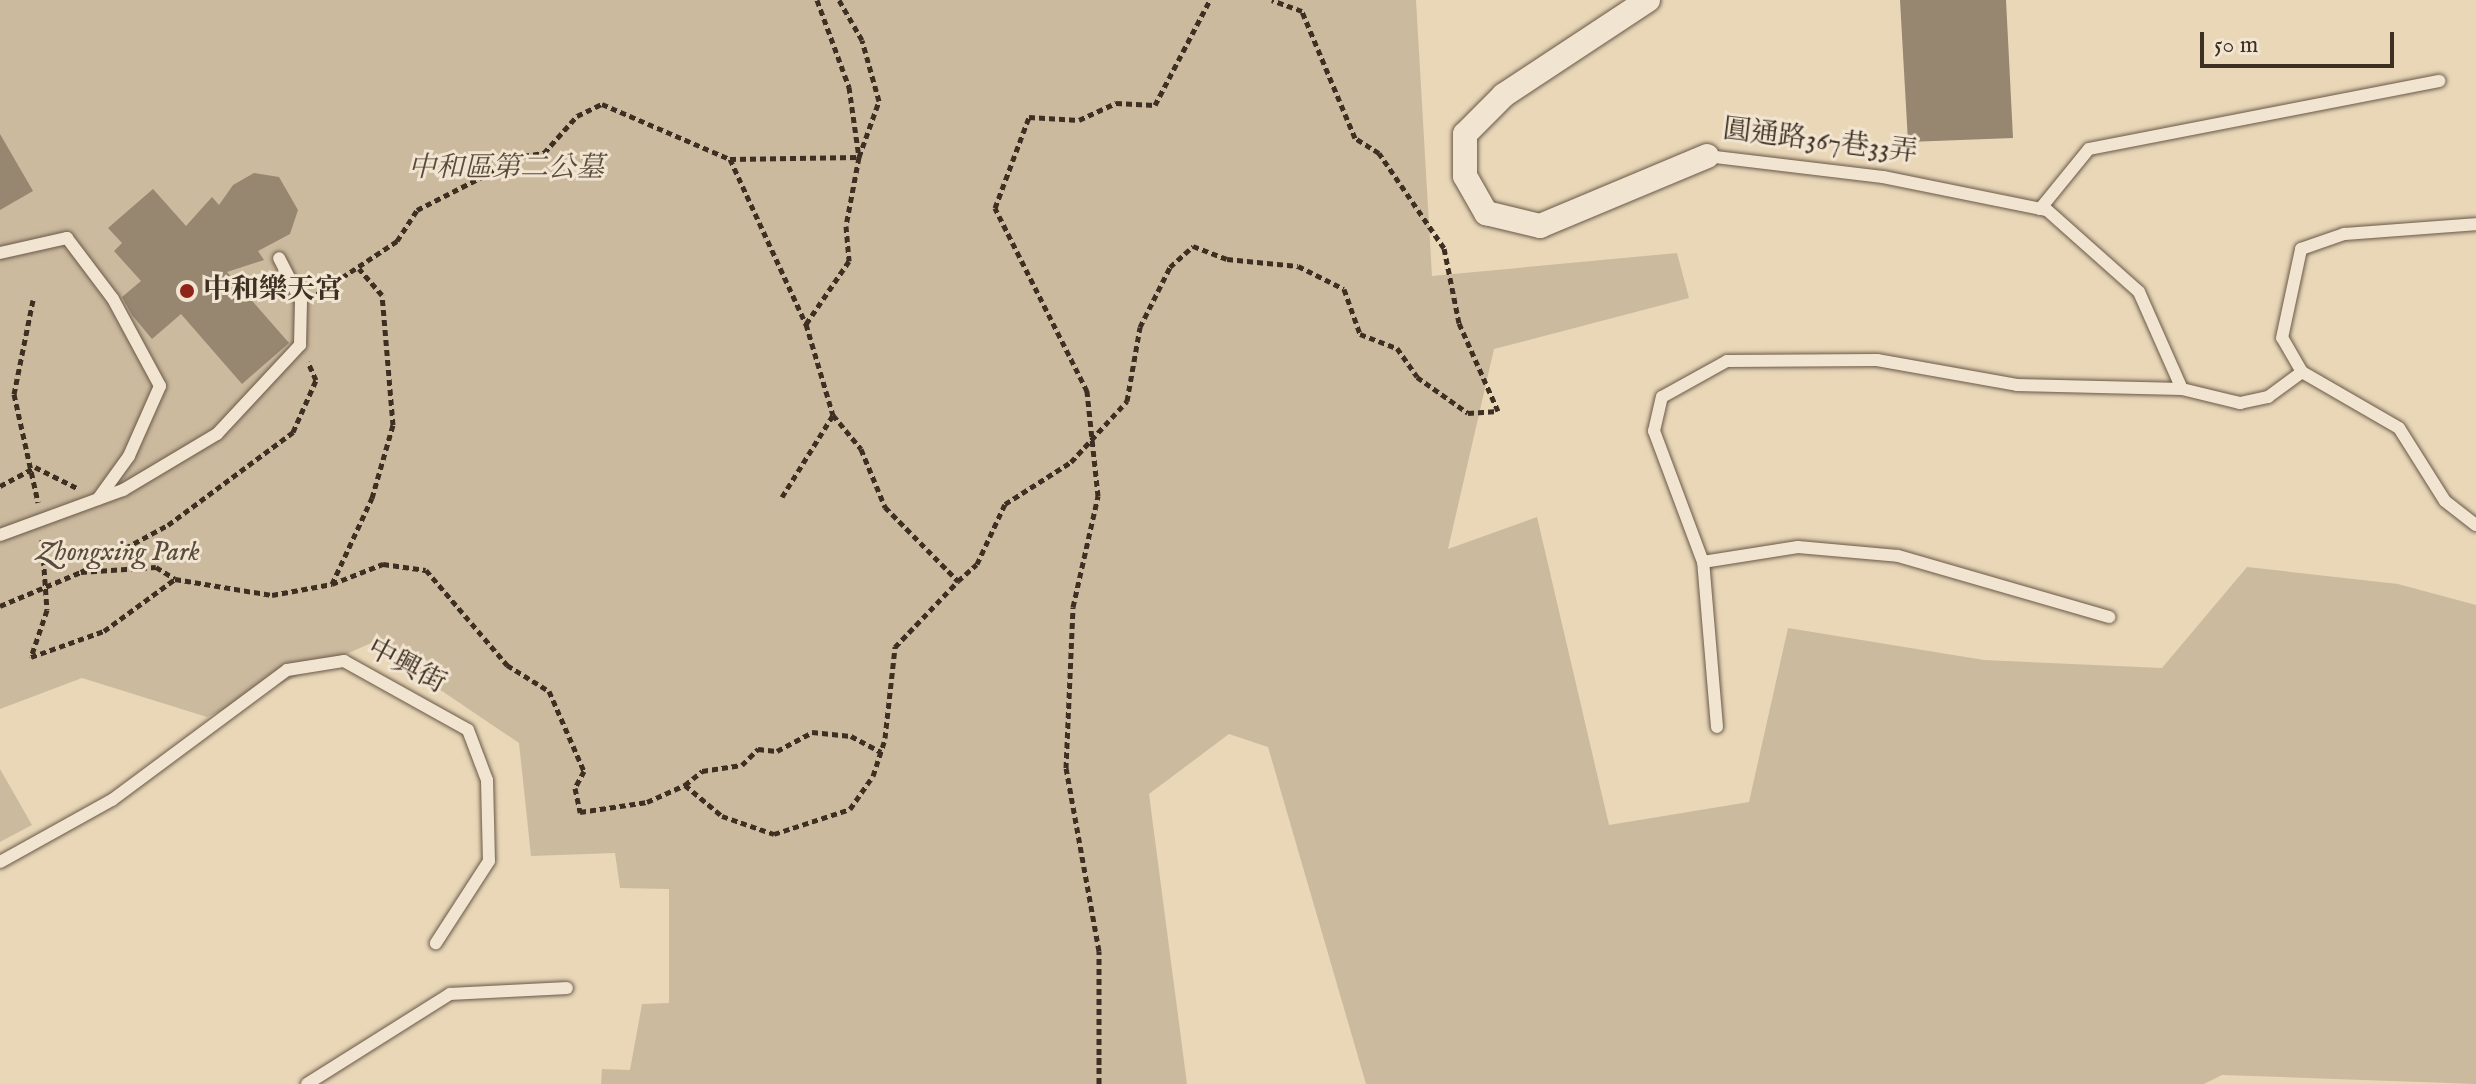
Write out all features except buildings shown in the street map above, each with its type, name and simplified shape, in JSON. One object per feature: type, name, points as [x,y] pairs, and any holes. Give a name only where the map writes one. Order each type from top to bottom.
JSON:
[{"type":"street","name":"圓通路367巷33弄","points":[[1648,0],[1494,105],[1465,134],[1465,176],[1486,213],[1540,226],[1707,156]]},
{"type":"lane","points":[[2040,209],[2089,149],[2439,81]]},
{"type":"lane","name":"圓通路367巷33弄","points":[[1707,156],[1883,177],[2040,209],[2139,292],[2182,389]]},
{"type":"lane","points":[[2476,224],[2344,234],[2301,249],[2282,338],[2302,372],[2399,428],[2445,501],[2476,525]]},
{"type":"lane","points":[[0,253],[67,238],[126,319],[160,386],[129,456],[98,499]]},
{"type":"lane","points":[[0,535],[98,499],[169,467],[217,434],[300,345],[301,301],[279,258]]},
{"type":"lane","points":[[1717,727],[1703,562],[1654,431],[1662,397],[1727,361],[1877,360],[2017,385],[2182,389],[2240,403],[2268,397],[2302,372]]},
{"type":"lane","points":[[1703,562],[1798,547],[1898,556],[2109,617]]},
{"type":"lane","name":"中興街","points":[[0,862],[112,800],[287,670],[344,661],[468,730],[487,780],[489,861],[436,943]]},
{"type":"lane","points":[[307,1084],[450,994],[567,988]]},
{"type":"path","points":[[817,0],[849,87],[859,157]]},
{"type":"path","points":[[806,324],[849,261],[846,226],[859,157],[879,101],[862,40],[839,0]]},
{"type":"path","points":[[1099,1084],[1099,951],[1066,768],[1073,607],[1098,496],[1087,391],[995,208],[1029,117],[1079,120],[1116,103],[1155,105],[1210,0]]},
{"type":"path","points":[[685,785],[722,816],[774,834],[850,809],[881,752],[895,647],[977,564],[1005,504],[1071,462],[1127,401],[1140,327],[1170,267],[1193,246],[1227,259],[1298,266],[1344,289],[1360,334],[1397,348],[1417,377],[1468,413],[1498,411],[1459,323],[1444,248],[1379,153],[1355,138],[1302,11],[1272,0]]},
{"type":"path","points":[[301,301],[359,269],[397,241],[417,210],[523,156],[544,153],[577,116],[602,104],[730,159],[859,157]]},
{"type":"path","points":[[730,159],[806,324],[833,415],[861,449],[885,507],[958,581]]},
{"type":"path","points":[[332,584],[372,498],[393,425],[382,295],[359,269]]},
{"type":"path","points":[[33,300],[14,394],[35,467],[46,587],[47,610],[31,657],[104,631],[175,579]]},
{"type":"path","points":[[0,606],[81,572],[181,517],[293,432],[316,380],[300,345]]},
{"type":"path","points":[[782,497],[833,415]]},
{"type":"path","points":[[35,467],[98,499]]},
{"type":"path","points":[[0,486],[35,467]]},
{"type":"path","points":[[81,572],[156,567],[175,579],[272,595],[332,584],[383,564],[426,570],[507,665],[549,691],[584,771],[575,788],[580,812],[647,802],[685,785],[702,771],[742,765],[758,749],[777,751],[812,732],[851,736],[881,752]]},
{"type":"green space","points":[[0,0],[1416,0],[1432,276],[1677,253],[1689,298],[1494,349],[1448,549],[1537,517],[1609,825],[1749,802],[1788,628],[1984,660],[2162,668],[2247,567],[2398,584],[2476,605],[2476,1084],[2222,1075],[2204,1084],[1366,1084],[1268,747],[1229,734],[1149,794],[1187,1084],[601,1084],[602,1069],[630,1070],[642,1004],[669,1003],[669,889],[620,888],[615,853],[531,856],[519,743],[371,643],[207,717],[82,678],[0,709]]},
{"type":"green space","points":[[0,769],[32,825],[0,842]]},
{"type":"place","name":"中和樂天宮","points":[[187,291]]},
{"type":"park label","name":"中和區第二公墓","points":[[506,169]]},
{"type":"park label","name":"Zhongxing Park","points":[[118,553]]}]
